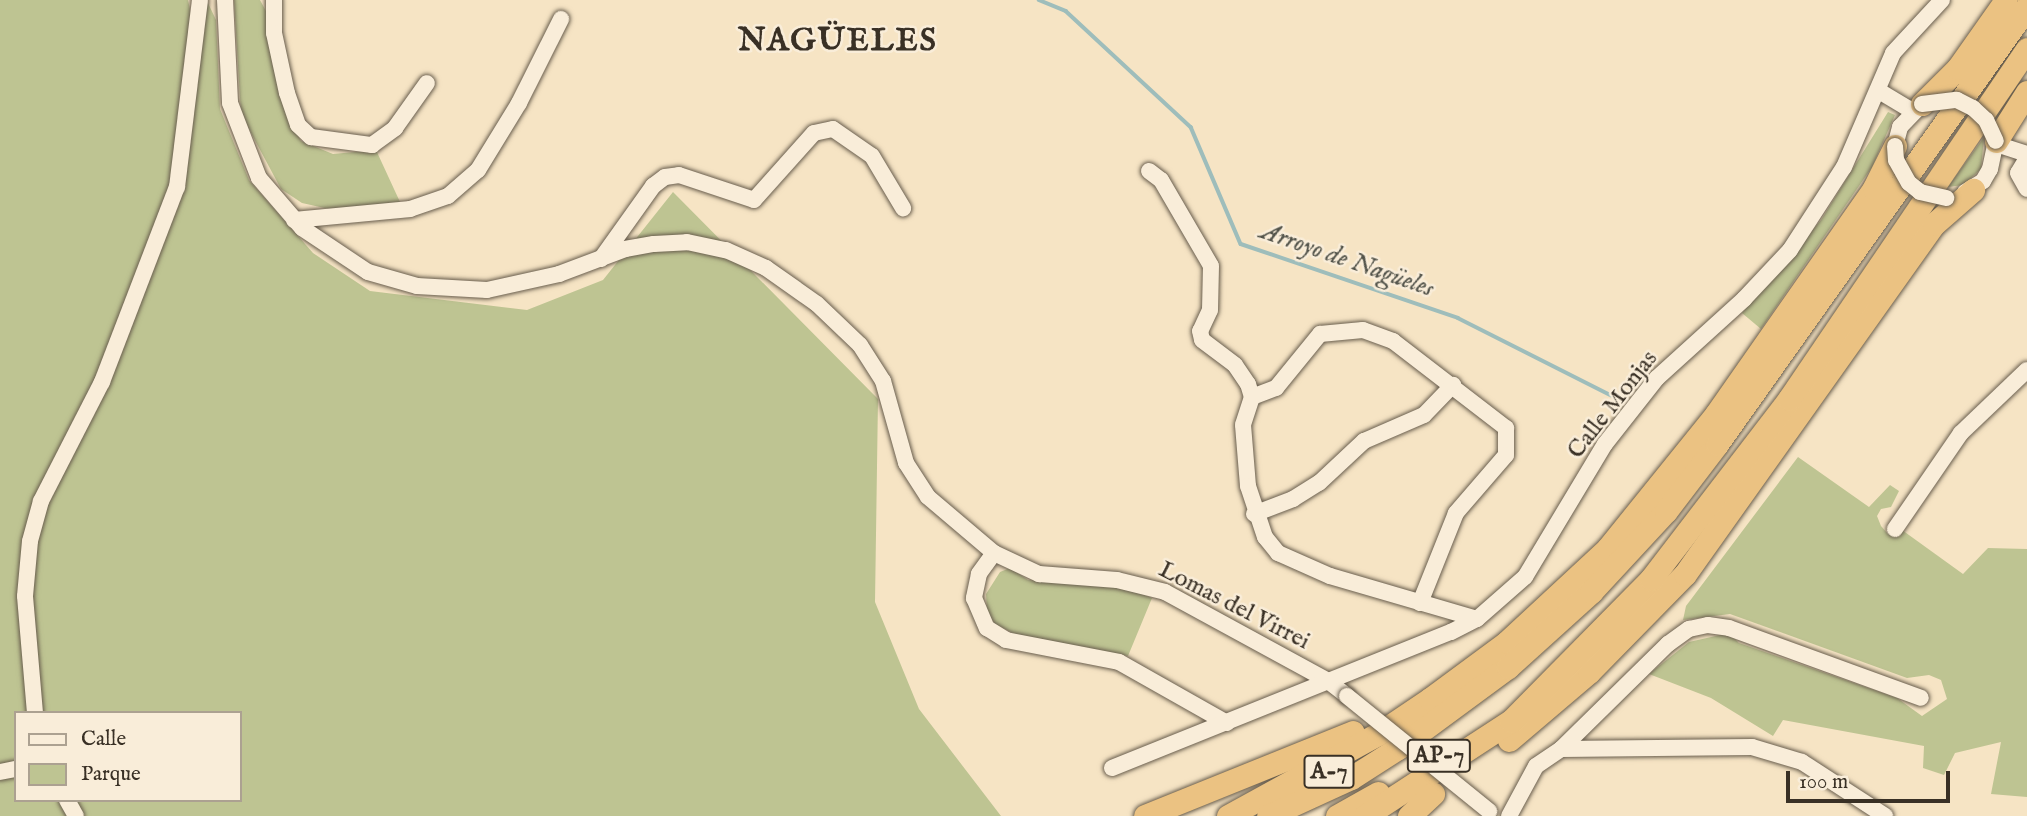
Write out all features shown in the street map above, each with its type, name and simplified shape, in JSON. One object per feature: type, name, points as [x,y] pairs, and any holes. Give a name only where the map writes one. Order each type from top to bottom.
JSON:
[{"type":"highway","points":[[1917,108],[1958,68],[2006,0]]},
{"type":"highway","points":[[1429,724],[1508,667],[1581,601],[1666,511],[2027,7]]},
{"type":"highway","points":[[1536,690],[1621,612],[1688,535],[1788,399],[2027,49]]},
{"type":"highway","points":[[1996,143],[2027,92]]},
{"type":"highway","points":[[1228,816],[1378,734],[1507,642],[1608,548],[1683,460],[1874,188],[1895,146]]},
{"type":"highway","points":[[1396,816],[1433,794],[1523,729],[1652,611],[1745,495],[1934,224],[1973,190]]},
{"type":"highway","points":[[1145,816],[1300,757],[1367,725],[1507,642]]},
{"type":"highway","name":"A-7","points":[[1365,816],[1467,754],[1511,720],[1536,690]]},
{"type":"highway","name":"AP-7","points":[[1337,816],[1457,746],[1536,690]]},
{"type":"highway","name":"A-7","points":[[1228,816],[1429,724]]},
{"type":"highway","name":"AP-7","points":[[1268,816],[1351,778],[1429,724]]},
{"type":"highway","points":[[1409,816],[1433,794]]},
{"type":"street","points":[[35,711],[25,596],[30,541],[41,501],[102,382],[177,187],[200,0]]},
{"type":"street","name":"Lomas del Virrei","points":[[225,0],[234,123],[259,178],[312,237],[368,272],[417,286],[460,291],[513,287],[625,249],[687,242],[726,250],[766,268],[817,304],[860,345],[883,381],[906,463],[928,497],[994,554],[1039,573],[1117,580],[1165,592],[1328,681],[1491,814]]},
{"type":"street","points":[[274,0],[274,33],[287,93],[298,125],[311,137],[372,145],[396,128],[427,83]]},
{"type":"street","name":"Calle Monjas","points":[[1112,768],[1328,681],[1404,654],[1477,619],[1525,577],[1605,444],[1657,378],[1744,299],[1790,250],[1844,167],[1879,91],[1893,53],[1942,0]]},
{"type":"street","points":[[294,220],[410,209],[448,195],[478,170],[519,103],[561,19]]},
{"type":"street","points":[[1879,91],[1917,108],[1957,100],[1973,108],[1986,120],[1996,143],[1990,169],[1973,190],[1946,198],[1920,192],[1901,173],[1895,146],[1900,127],[1917,108]]},
{"type":"street","points":[[601,259],[653,186],[665,177],[679,175],[754,200],[814,133],[833,129],[872,156],[902,208]]},
{"type":"street","points":[[1996,143],[2027,156],[2018,173]]},
{"type":"street","points":[[1990,169],[2018,173]]},
{"type":"street","points":[[1149,172],[1161,180],[1211,266],[1210,310],[1200,331],[1202,340],[1235,365],[1252,397],[1243,425],[1254,514],[1278,553],[1330,576],[1477,619]]},
{"type":"street","points":[[2018,173],[2027,189]]},
{"type":"street","points":[[1252,397],[1276,388],[1320,334],[1339,330],[1363,330],[1393,341],[1506,428],[1508,449],[1456,513],[1420,603]]},
{"type":"street","points":[[1895,529],[1961,433],[2027,370]]},
{"type":"street","points":[[1254,514],[1293,499],[1319,483],[1349,451],[1424,415],[1453,386]]},
{"type":"street","points":[[994,554],[979,574],[974,598],[987,628],[1006,640],[1119,662],[1227,723]]},
{"type":"street","points":[[1509,816],[1536,766],[1561,749],[1668,643],[1689,629],[1708,625],[1729,628],[1921,698]]},
{"type":"street","points":[[1561,749],[1752,747],[1802,762],[1885,816]]},
{"type":"green space","points":[[0,0],[188,0],[196,36],[203,7],[208,3],[216,20],[220,109],[249,180],[313,253],[370,291],[527,310],[603,280],[673,192],[878,399],[875,602],[919,709],[1001,816],[0,816]]},
{"type":"green space","points":[[234,0],[260,0],[267,13],[272,63],[287,115],[301,141],[333,154],[376,150],[400,202],[338,211],[302,203],[281,189],[241,114]]},
{"type":"green space","points":[[1888,112],[1895,115],[1872,167],[1761,329],[1742,313],[1821,220]]},
{"type":"green space","points":[[1984,137],[1981,169],[1963,185],[1948,187]]},
{"type":"green space","points":[[1798,457],[1869,507],[1890,485],[1899,491],[1891,507],[1881,509],[1877,516],[1881,526],[1888,534],[1902,530],[1963,574],[1988,548],[2027,549],[2027,797],[1991,794],[2001,742],[1955,753],[1944,775],[1923,768],[1924,746],[1783,720],[1773,736],[1711,698],[1649,674],[1689,642],[1729,633],[1739,643],[1897,698],[1922,716],[1947,699],[1941,680],[1929,675],[1907,678],[1730,614],[1683,620],[1686,606]]},
{"type":"green space","points":[[1010,568],[1028,580],[1127,588],[1152,598],[1128,656],[1015,634],[995,624],[987,612],[986,594],[1000,572]]},
{"type":"waterway","name":"Arroyo de Nagüeles","points":[[1039,0],[1066,11],[1191,127],[1241,244],[1458,318],[1620,400]]},
{"type":"district","name":"NAGÜELES","points":[[838,42]]}]
